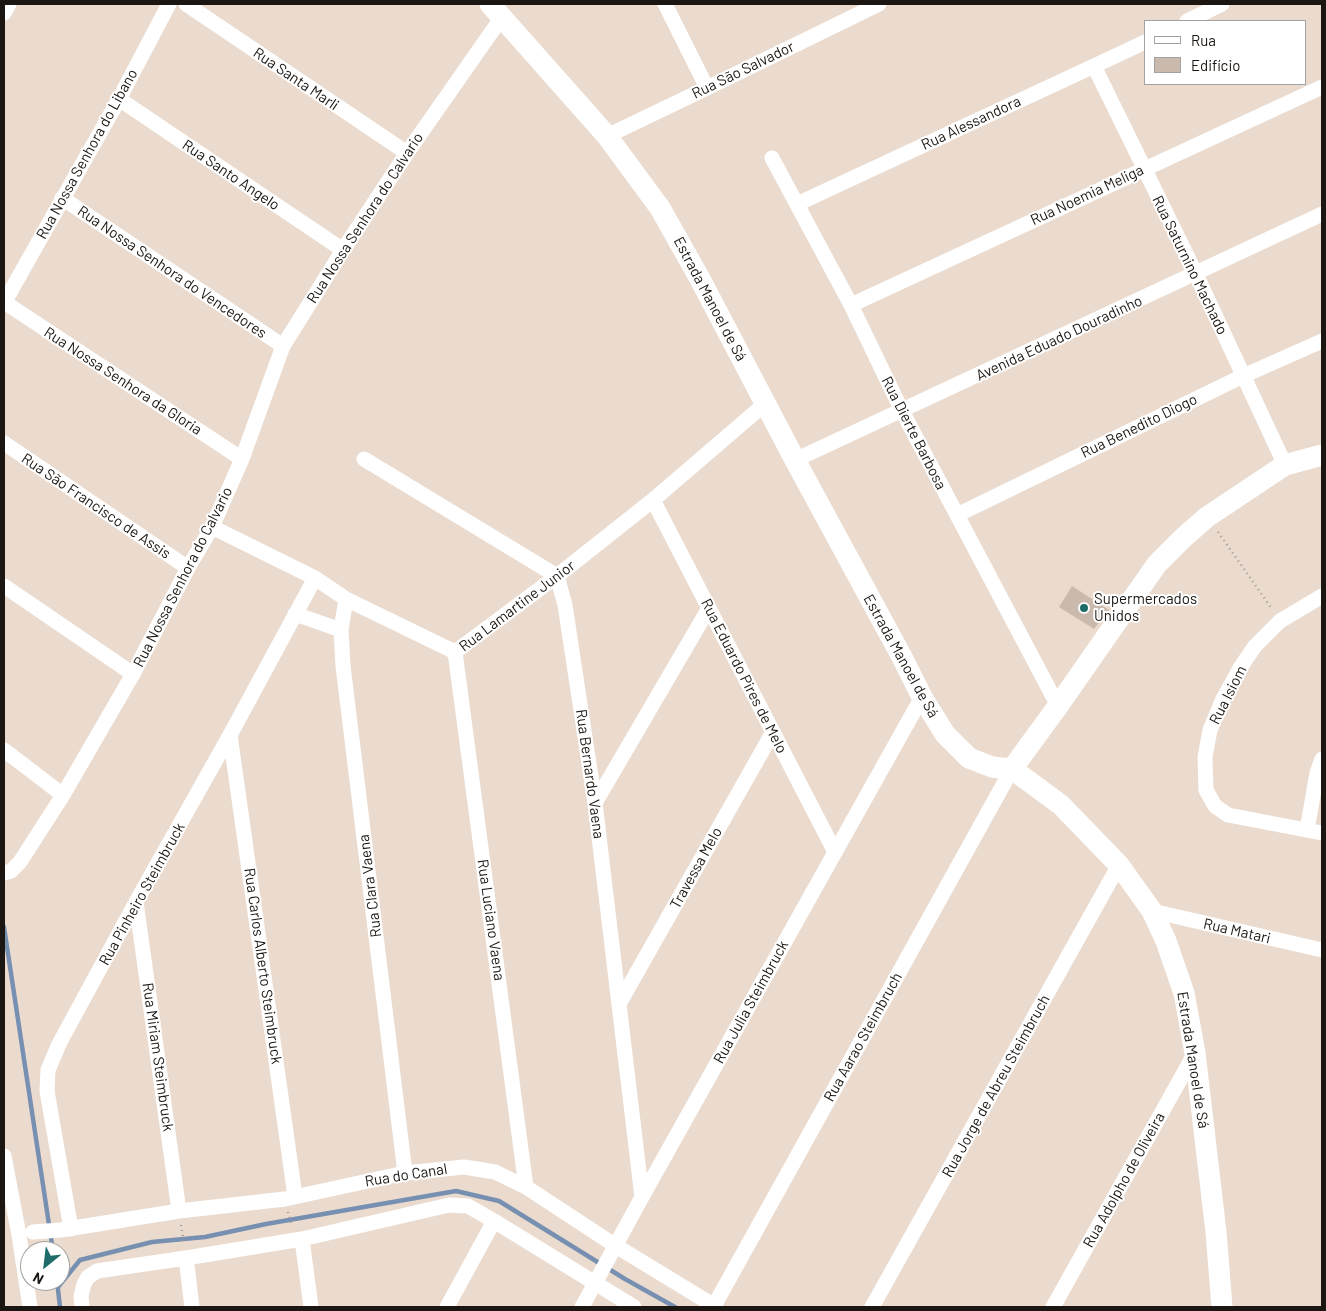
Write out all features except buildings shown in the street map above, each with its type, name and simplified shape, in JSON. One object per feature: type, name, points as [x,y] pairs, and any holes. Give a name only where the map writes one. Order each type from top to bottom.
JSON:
[{"type":"main road","name":"Estrada Manoel de Sá","points":[[496,10],[607,136],[660,208],[700,279],[922,697],[945,734],[969,758],[992,767],[1012,769],[1061,805],[1119,865],[1152,911],[1166,941],[1184,993],[1195,1054],[1216,1232],[1222,1307]]},
{"type":"main road","points":[[1012,769],[1157,564],[1207,517],[1285,465],[1322,455]]},
{"type":"street","points":[[4,13],[9,4]]},
{"type":"street","name":"Rua Nossa Senhora do Libano","points":[[4,303],[119,99],[169,4]]},
{"type":"street","name":"Rua Santa Marli","points":[[186,4],[407,153]]},
{"type":"street","points":[[665,4],[707,88]]},
{"type":"street","name":"Rua São Salvador","points":[[607,136],[879,4]]},
{"type":"street","points":[[1188,20],[1222,4]]},
{"type":"street","name":"Rua Nossa Senhora do Calvario","points":[[7,872],[20,862],[64,794],[133,674],[188,568],[212,527],[242,459],[283,346],[496,10]]},
{"type":"street","name":"Rua Alessandora","points":[[797,204],[1144,42]]},
{"type":"street","name":"Rua Saturnino Machado","points":[[1094,66],[1196,274],[1285,465]]},
{"type":"street","name":"Rua Noemia Meliga","points":[[852,305],[1322,88]]},
{"type":"street","name":"Rua Santo Angelo","points":[[119,99],[343,250]]},
{"type":"street","name":"Rua Dierte Barbosa","points":[[772,158],[852,305],[902,411],[1058,706]]},
{"type":"street","name":"Rua Nossa Senhora do Vencedores","points":[[62,198],[283,346]]},
{"type":"street","name":"Avenida Eduado Douradinho","points":[[795,460],[1322,214]]},
{"type":"street","name":"Rua Nossa Senhora da Gloria","points":[[4,303],[242,459]]},
{"type":"street","name":"Rua Benedito Diogo","points":[[957,515],[1243,376],[1322,341]]},
{"type":"street","name":"Rua Lamartine Junior","points":[[212,527],[315,578],[346,599],[455,652],[557,576],[653,500],[766,403]]},
{"type":"street","name":"Rua São Francisco de Assis","points":[[4,443],[188,568]]},
{"type":"street","points":[[364,459],[557,576]]},
{"type":"street","name":"Rua Eduardo Pires de Melo","points":[[653,500],[835,852]]},
{"type":"street","name":"Rua Bernardo Vaena","points":[[557,576],[565,605],[594,803],[642,1197]]},
{"type":"street","name":"Rua Pinheiro Steimbruck","points":[[66,1229],[47,1091],[48,1070],[59,1044],[136,902],[230,735],[315,578]]},
{"type":"street","points":[[4,586],[133,674]]},
{"type":"street","name":"Rua Isiom","points":[[1322,596],[1280,621],[1255,646],[1223,699],[1210,730],[1205,757],[1206,790],[1215,806],[1228,815],[1322,833]]},
{"type":"street","name":"Rua Clara Vaena","points":[[346,599],[342,630],[344,676],[405,1173]]},
{"type":"street","points":[[594,803],[709,608]]},
{"type":"street","points":[[296,614],[342,630]]},
{"type":"street","name":"Rua Luciano Vaena","points":[[455,652],[526,1187]]},
{"type":"street","name":"Rua Julia Steimbruck","points":[[582,1307],[922,697]]},
{"type":"street","name":"Travessa Melo","points":[[619,1004],[773,732]]},
{"type":"street","name":"Rua Carlos Alberto Steimbruck","points":[[230,735],[291,1200]]},
{"type":"street","points":[[4,750],[64,794]]},
{"type":"street","points":[[1307,830],[1317,773],[1322,759]]},
{"type":"street","name":"Rua Aarao Steimbruch","points":[[715,1307],[1012,769]]},
{"type":"street","name":"Rua Jorge de Abreu Steimbruch","points":[[872,1307],[1119,865]]},
{"type":"street","name":"Rua Miriam Steimbruck","points":[[136,902],[180,1217]]},
{"type":"street","name":"Rua Matari","points":[[1152,911],[1322,950]]},
{"type":"street","name":"Rua Adolpho de Oliveira","points":[[1053,1307],[1195,1054]]},
{"type":"street","points":[[4,1156],[30,1307]]},
{"type":"street","name":"Rua do Canal","points":[[33,1232],[180,1217],[285,1199],[291,1200],[405,1173],[464,1167],[495,1172],[526,1187],[614,1250],[715,1307]]},
{"type":"street","points":[[82,1307],[81,1296],[84,1284],[88,1277],[97,1271],[449,1205],[468,1206],[597,1281],[634,1307]]},
{"type":"street","points":[[447,1307],[494,1221]]},
{"type":"street","points":[[297,1233],[311,1307]]},
{"type":"street","points":[[186,1255],[192,1307]]},
{"type":"path","points":[[1207,517],[1280,621]]},
{"type":"path","points":[[291,1200],[297,1233]]},
{"type":"path","points":[[180,1217],[186,1255]]},
{"type":"waterway","points":[[4,927],[51,1241]]},
{"type":"waterway","points":[[70,1272],[80,1260],[152,1242],[205,1237],[266,1224],[456,1191],[499,1201],[625,1279],[675,1307]]},
{"type":"waterway","points":[[58,1291],[60,1307]]},
{"type":"place","name":"Supermercados Unidos","points":[[1084,608]]}]
